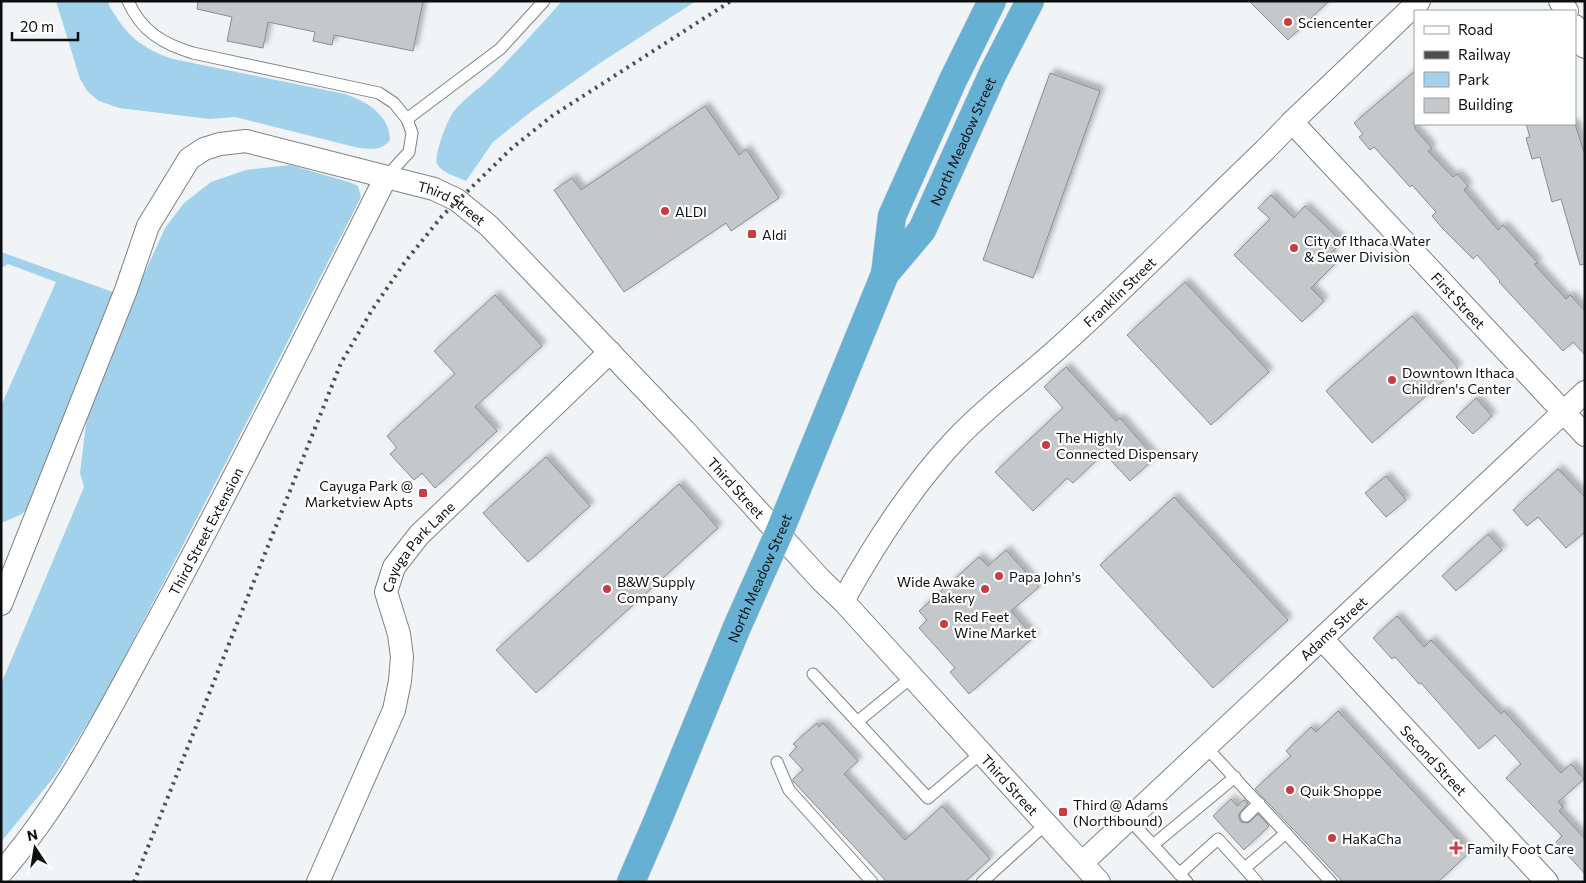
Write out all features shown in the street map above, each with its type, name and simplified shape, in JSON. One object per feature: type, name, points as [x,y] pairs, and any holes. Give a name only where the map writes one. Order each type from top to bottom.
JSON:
[{"type":"highway","name":"North Meadow Street","points":[[631,882],[779,533],[886,274],[892,216],[945,97],[992,1]]},
{"type":"highway","name":"North Meadow Street","points":[[886,274],[922,230],[993,73],[1030,1]]},
{"type":"street","name":"Franklin Street","points":[[843,601],[860,569],[894,518],[928,470],[958,437],[1063,344],[1420,1]]},
{"type":"street","points":[[1576,28],[1585,47]]},
{"type":"street","name":"First Street","points":[[1292,122],[1585,435]]},
{"type":"street","name":"Third Street","points":[[1,604],[123,299],[148,226],[189,159],[204,149],[220,144],[246,141],[434,189],[457,200],[488,226],[684,430],[1099,882]]},
{"type":"street","name":"Third Street Extension","points":[[1,874],[45,816],[81,762],[191,559],[386,177]]},
{"type":"street","name":"Cayuga Park Lane","points":[[318,882],[394,710],[400,681],[402,657],[399,634],[386,592],[394,567],[419,535],[610,352]]},
{"type":"street","name":"Adams Street","points":[[1082,863],[1585,392]]},
{"type":"street","name":"Second Street","points":[[1322,639],[1547,882]]},
{"type":"lane","points":[[128,1],[143,26],[174,48],[379,93],[394,103],[407,119],[412,133],[409,152],[386,177]]},
{"type":"lane","points":[[407,119],[500,49],[544,1]]},
{"type":"lane","points":[[813,674],[928,798],[981,753]]},
{"type":"lane","points":[[857,722],[912,677]]},
{"type":"lane","points":[[1206,747],[1331,882]]},
{"type":"lane","points":[[777,762],[788,790],[872,882]]},
{"type":"lane","points":[[1153,845],[1234,777]]},
{"type":"lane","points":[[1246,816],[1259,803]]},
{"type":"lane","points":[[1129,819],[1183,878],[1218,840],[1228,832]]},
{"type":"lane","points":[[982,882],[1046,824]]},
{"type":"lane","points":[[1245,868],[1286,833]]},
{"type":"lane","points":[[1218,840],[1257,882]]},
{"type":"green space","points":[[56,1],[108,1],[121,23],[133,37],[155,52],[173,59],[353,97],[368,105],[381,116],[389,131],[390,140],[380,148],[359,148],[235,117],[210,119],[119,108],[99,101],[88,92],[80,79]]},
{"type":"green space","points":[[562,1],[696,1],[597,65],[532,111],[493,142],[466,181],[443,170],[439,167],[436,160],[439,146],[451,115],[507,61]]},
{"type":"green space","points":[[290,165],[358,186],[361,197],[233,449],[101,702],[54,777],[1,842],[1,684],[84,487],[80,473],[87,416],[118,332],[165,228],[184,203],[211,182],[246,170]]},
{"type":"green space","points":[[1,252],[113,292],[28,509],[20,515],[1,523],[1,406],[56,282],[8,264],[1,268]]},
{"type":"building","points":[[198,1],[423,1],[413,51],[334,35],[332,45],[313,41],[315,32],[268,22],[263,48],[227,41],[232,17],[197,9]]},
{"type":"building","name":"Sciencenter","points":[[1249,1],[1329,1],[1288,40]]},
{"type":"building","points":[[1414,72],[1414,125],[1415,129],[1432,148],[1428,151],[1453,177],[1457,174],[1468,186],[1464,190],[1498,230],[1503,225],[1538,263],[1534,264],[1566,299],[1570,295],[1585,311],[1585,355],[1573,342],[1563,351],[1499,282],[1477,255],[1473,259],[1443,229],[1432,216],[1436,212],[1412,185],[1410,187],[1374,147],[1370,150],[1359,137],[1363,134],[1354,123]]},
{"type":"building","points":[[1050,73],[1100,91],[1033,278],[983,260]]},
{"type":"building","name":"ALDI","points":[[705,106],[739,155],[746,149],[779,198],[731,231],[726,223],[624,292],[554,190],[572,178],[581,190]]},
{"type":"building","points":[[1526,125],[1575,125],[1585,155],[1585,264],[1580,265],[1561,199],[1552,202],[1540,157],[1532,159],[1526,138],[1530,137]]},
{"type":"building","points":[[1271,195],[1294,218],[1305,206],[1342,242],[1330,254],[1337,262],[1311,288],[1324,301],[1302,322],[1234,255],[1270,219],[1258,208]]},
{"type":"building","points":[[1185,282],[1269,372],[1211,425],[1127,335]]},
{"type":"building","points":[[495,295],[542,346],[475,407],[497,431],[435,488],[422,473],[414,480],[390,454],[397,448],[387,436],[455,374],[434,351]]},
{"type":"building","name":"Downtown Ithaca Children's Center","points":[[1412,316],[1458,368],[1372,443],[1326,391]]},
{"type":"building","points":[[1066,367],[1116,421],[1120,418],[1155,458],[1130,481],[1104,453],[1073,483],[1067,478],[1033,511],[995,472],[1063,408],[1044,387]]},
{"type":"building","points":[[1476,398],[1492,416],[1473,434],[1456,417]]},
{"type":"building","points":[[546,457],[590,506],[528,562],[483,513]]},
{"type":"building","points":[[1558,469],[1585,497],[1585,532],[1566,548],[1538,517],[1527,526],[1513,510]]},
{"type":"building","points":[[1386,476],[1406,500],[1386,517],[1365,493]]},
{"type":"building","name":"B&W Supply Company","points":[[679,484],[718,528],[536,693],[496,650]]},
{"type":"building","points":[[1174,497],[1288,620],[1213,688],[1100,565]]},
{"type":"building","points":[[1488,534],[1502,550],[1456,591],[1442,576]]},
{"type":"building","points":[[1006,550],[1039,587],[1011,611],[1034,637],[969,694],[950,672],[955,668],[919,628],[927,620],[919,611],[979,557],[988,566]]},
{"type":"building","points":[[1397,616],[1424,647],[1431,640],[1501,714],[1504,711],[1561,773],[1571,764],[1584,779],[1558,802],[1563,807],[1559,811],[1585,839],[1585,874],[1556,842],[1562,836],[1506,778],[1521,764],[1495,735],[1479,749],[1421,683],[1419,684],[1395,657],[1392,659],[1373,638]]},
{"type":"building","points":[[1338,711],[1470,852],[1438,882],[1343,882],[1255,789],[1291,756],[1286,751],[1311,727],[1316,732]]},
{"type":"building","points":[[817,723],[819,727],[823,723],[858,761],[844,774],[905,840],[942,806],[990,859],[965,882],[887,882],[793,781],[803,770],[789,755],[797,747],[793,744]]},
{"type":"building","points":[[1231,799],[1237,806],[1244,800],[1248,803],[1239,814],[1241,822],[1248,823],[1258,814],[1269,826],[1244,850],[1213,816]]},
{"type":"railway","points":[[134,882],[341,363],[372,310],[405,262],[442,216],[512,148],[552,116],[731,1]]},
{"type":"place","name":"Sciencenter","points":[[1288,22]]},
{"type":"place","name":"ALDI","points":[[665,211]]},
{"type":"place","name":"Aldi","points":[[752,234]]},
{"type":"place","name":"City of Ithaca Water & Sewer Division","points":[[1294,248]]},
{"type":"place","name":"Downtown Ithaca Children's Center","points":[[1392,380]]},
{"type":"place","name":"The Highly Connected Dispensary","points":[[1046,445]]},
{"type":"place","name":"Cayuga Park @ Marketview Apts","points":[[423,493]]},
{"type":"place","name":"Papa John's","points":[[999,576]]},
{"type":"place","name":"B&W Supply Company","points":[[607,589]]},
{"type":"place","name":"Wide Awake Bakery","points":[[985,589]]},
{"type":"place","name":"Red Feet Wine Market","points":[[944,624]]},
{"type":"place","name":"Quik Shoppe","points":[[1290,790]]},
{"type":"place","name":"Third @ Adams (Northbound)","points":[[1063,812]]},
{"type":"place","name":"HaKaCha","points":[[1332,838]]},
{"type":"place","name":"Family Foot Care","points":[[1456,848]]}]
